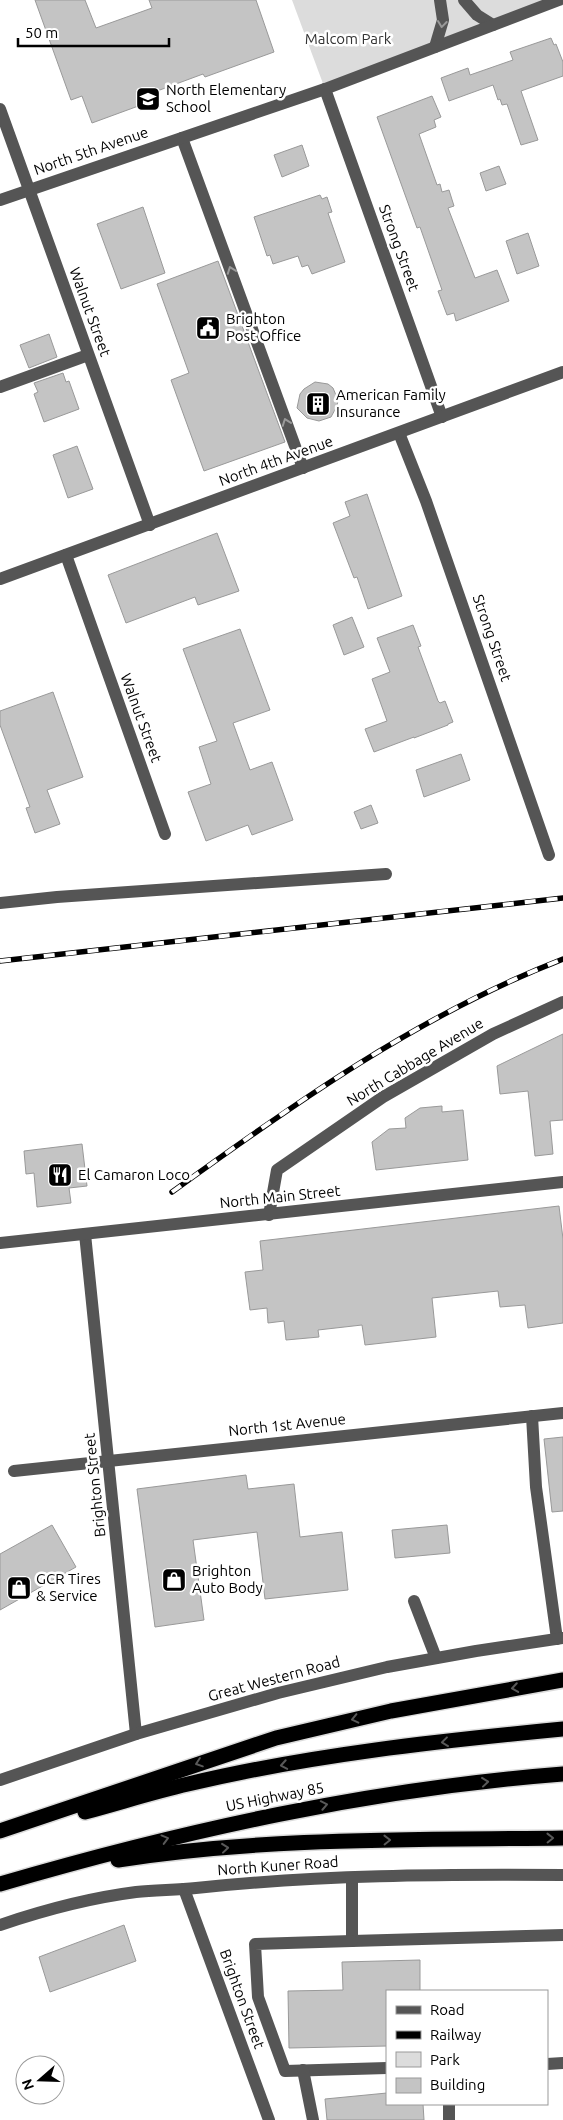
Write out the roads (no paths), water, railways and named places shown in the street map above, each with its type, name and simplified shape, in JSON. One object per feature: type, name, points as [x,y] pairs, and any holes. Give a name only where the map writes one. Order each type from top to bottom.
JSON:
[{"type":"highway","points":[[0,1833],[226,1754],[286,1736],[391,1710],[563,1680]]},
{"type":"highway","name":"US Highway 85","points":[[0,1833],[188,1784],[273,1767],[412,1746],[563,1729]]},
{"type":"highway","name":"US Highway 85","points":[[0,1884],[183,1834],[330,1804],[438,1787],[563,1774]]},
{"type":"highway","points":[[38,1873],[160,1854],[248,1845],[346,1841],[563,1838]]},
{"type":"street","points":[[435,47],[443,20],[440,0]]},
{"type":"street","points":[[464,0],[477,15],[493,26]]},
{"type":"street","name":"North 5th Avenue","points":[[0,200],[324,90],[559,0]]},
{"type":"street","name":"Strong Street","points":[[324,90],[442,417]]},
{"type":"street","name":"Walnut Street","points":[[0,109],[150,525]]},
{"type":"street","points":[[182,138],[303,468]]},
{"type":"street","points":[[0,388],[88,355]]},
{"type":"street","name":"North 4th Avenue","points":[[0,579],[563,372]]},
{"type":"street","name":"Strong Street","points":[[399,433],[429,511],[549,855]]},
{"type":"street","name":"Walnut Street","points":[[66,555],[165,834]]},
{"type":"street","points":[[0,903],[57,897],[386,874]]},
{"type":"street","name":"North Cabbage Avenue","points":[[269,1215],[277,1170],[383,1097],[493,1034],[563,1002]]},
{"type":"street","name":"North Main Street","points":[[0,1243],[563,1182]]},
{"type":"street","name":"Brighton Street","points":[[85,1234],[136,1734]]},
{"type":"street","name":"North 1st Avenue","points":[[14,1471],[563,1412]]},
{"type":"street","points":[[532,1416],[536,1487],[560,1639]]},
{"type":"street","points":[[414,1601],[436,1658]]},
{"type":"street","name":"Great Western Road","points":[[0,1780],[136,1734],[278,1693],[387,1667],[560,1639]]},
{"type":"street","name":"North Kuner Road","points":[[0,1925],[52,1908],[105,1896],[138,1892],[266,1881],[462,1874],[563,1875]]},
{"type":"street","points":[[352,1878],[352,1941]]},
{"type":"street","name":"Brighton Street","points":[[184,1889],[270,2120]]},
{"type":"street","points":[[386,2068],[285,2071],[258,1997],[255,1944],[563,1935]]},
{"type":"street","points":[[548,2064],[563,2064]]},
{"type":"street","points":[[303,2070],[313,2120]]},
{"type":"street","points":[[449,2105],[450,2120]]},
{"type":"railway","points":[[0,961],[563,898]]},
{"type":"railway","points":[[172,1192],[312,1094],[409,1033],[510,981],[563,959]]},
{"type":"place","name":"North Elementary School","points":[[148,99]]},
{"type":"place","name":"Brighton Post Office","points":[[208,328]]},
{"type":"place","name":"American Family Insurance","points":[[318,404]]},
{"type":"place","name":"El Camaron Loco","points":[[60,1175]]},
{"type":"place","name":"Brighton Auto Body","points":[[174,1580]]},
{"type":"place","name":"GCR Tires & Service","points":[[19,1588]]},
{"type":"park label","name":"Malcom Park","points":[[348,39]]}]
